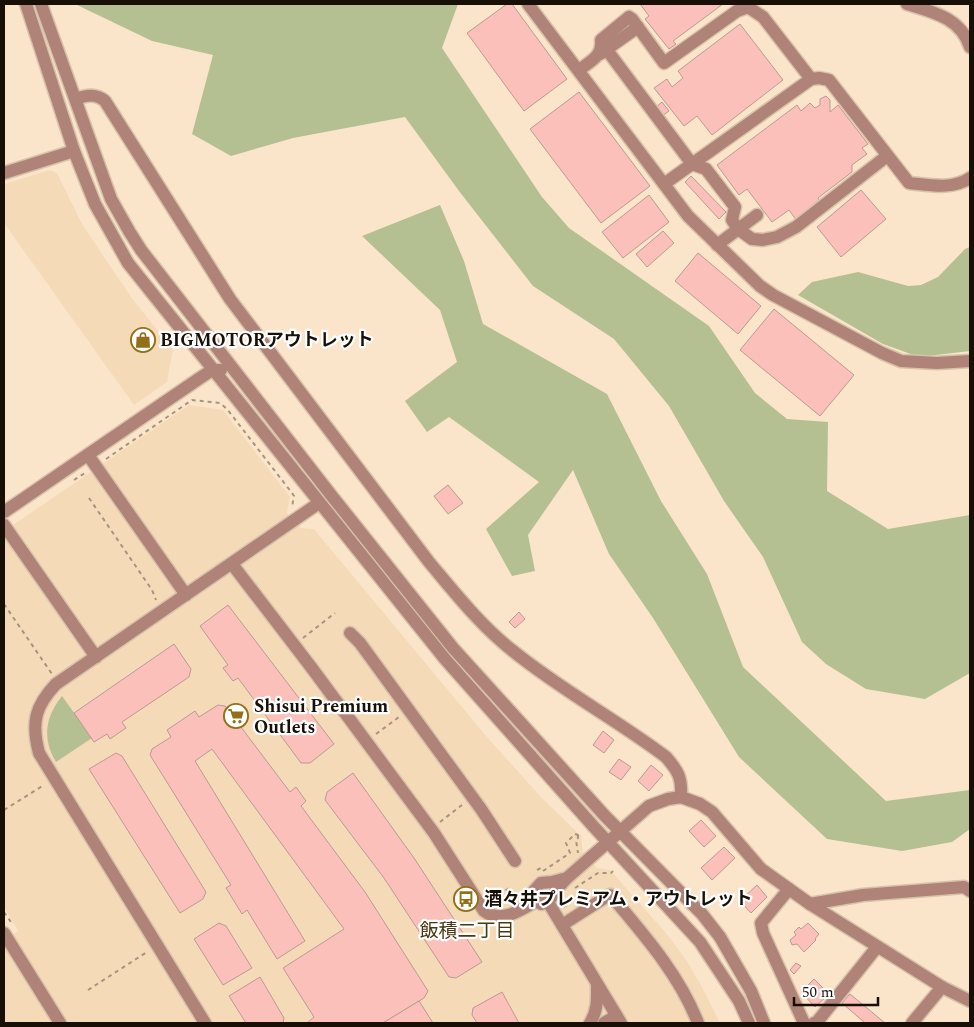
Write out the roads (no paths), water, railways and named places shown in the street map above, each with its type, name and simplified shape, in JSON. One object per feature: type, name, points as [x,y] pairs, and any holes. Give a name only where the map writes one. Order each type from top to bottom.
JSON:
[{"type":"street","points":[[26,4],[74,151],[95,204],[128,263],[445,659],[700,942],[739,1001],[748,1023]]},
{"type":"street","points":[[41,4],[111,199],[129,231],[204,332],[331,496],[453,648],[620,832],[702,914],[720,937],[751,991],[764,1023]]},
{"type":"street","points":[[528,4],[688,216],[760,286],[773,295],[882,353],[901,361],[937,363],[970,361]]},
{"type":"street","points":[[907,4],[941,15],[955,23],[964,32],[970,47]]},
{"type":"street","points":[[579,70],[638,27],[664,63],[747,5],[763,17],[811,80]]},
{"type":"street","points":[[603,53],[692,164],[706,169],[735,207],[732,220],[738,229],[752,239],[763,240],[777,237],[796,227],[887,156]]},
{"type":"street","points":[[664,184],[811,80],[819,78],[829,80],[909,183],[945,187],[964,182],[970,178]]},
{"type":"street","points":[[76,99],[83,96],[96,96],[105,101],[230,299],[411,538],[461,600],[512,651],[666,757],[677,768],[680,776],[681,797]]},
{"type":"street","points":[[4,174],[74,151]]},
{"type":"street","points":[[718,245],[757,214]]},
{"type":"street","points":[[204,332],[212,353],[212,370]]},
{"type":"street","points":[[4,512],[212,370],[236,371]]},
{"type":"street","points":[[88,456],[186,596]]},
{"type":"street","points":[[206,1023],[39,753],[34,727],[37,711],[46,695],[56,684],[319,503]]},
{"type":"street","points":[[4,525],[96,657]]},
{"type":"street","points":[[232,564],[312,667],[434,833],[484,911],[493,916],[504,916],[542,902],[570,884],[609,842],[656,802],[681,797],[700,804],[712,812],[761,869],[788,889],[877,947],[942,987],[970,1001]]},
{"type":"street","points":[[350,633],[360,643],[472,797],[515,861]]},
{"type":"street","points":[[570,884],[541,883],[532,896],[542,902],[562,925],[618,1019],[604,1023]]},
{"type":"street","points":[[810,904],[863,895],[964,887],[970,891]]},
{"type":"street","points":[[788,889],[761,923],[763,933],[804,1023]]},
{"type":"street","points":[[562,925],[610,895],[669,968],[690,1004],[698,1023]]},
{"type":"street","points":[[4,933],[60,1023]]},
{"type":"street","points":[[814,1023],[817,1022],[877,947]]},
{"type":"street","points":[[590,1023],[597,1006],[597,984]]},
{"type":"street","points":[[912,1023],[942,987]]},
{"type":"place","name":"BIGMOTORアウトレット","points":[[143,340]]},
{"type":"place","name":"Shisui Premium Outlets","points":[[236,716]]},
{"type":"place","name":"酒々井プレミアム・アウトレット","points":[[466,899]]},
{"type":"district","name":"飯積二丁目","points":[[467,931]]}]
